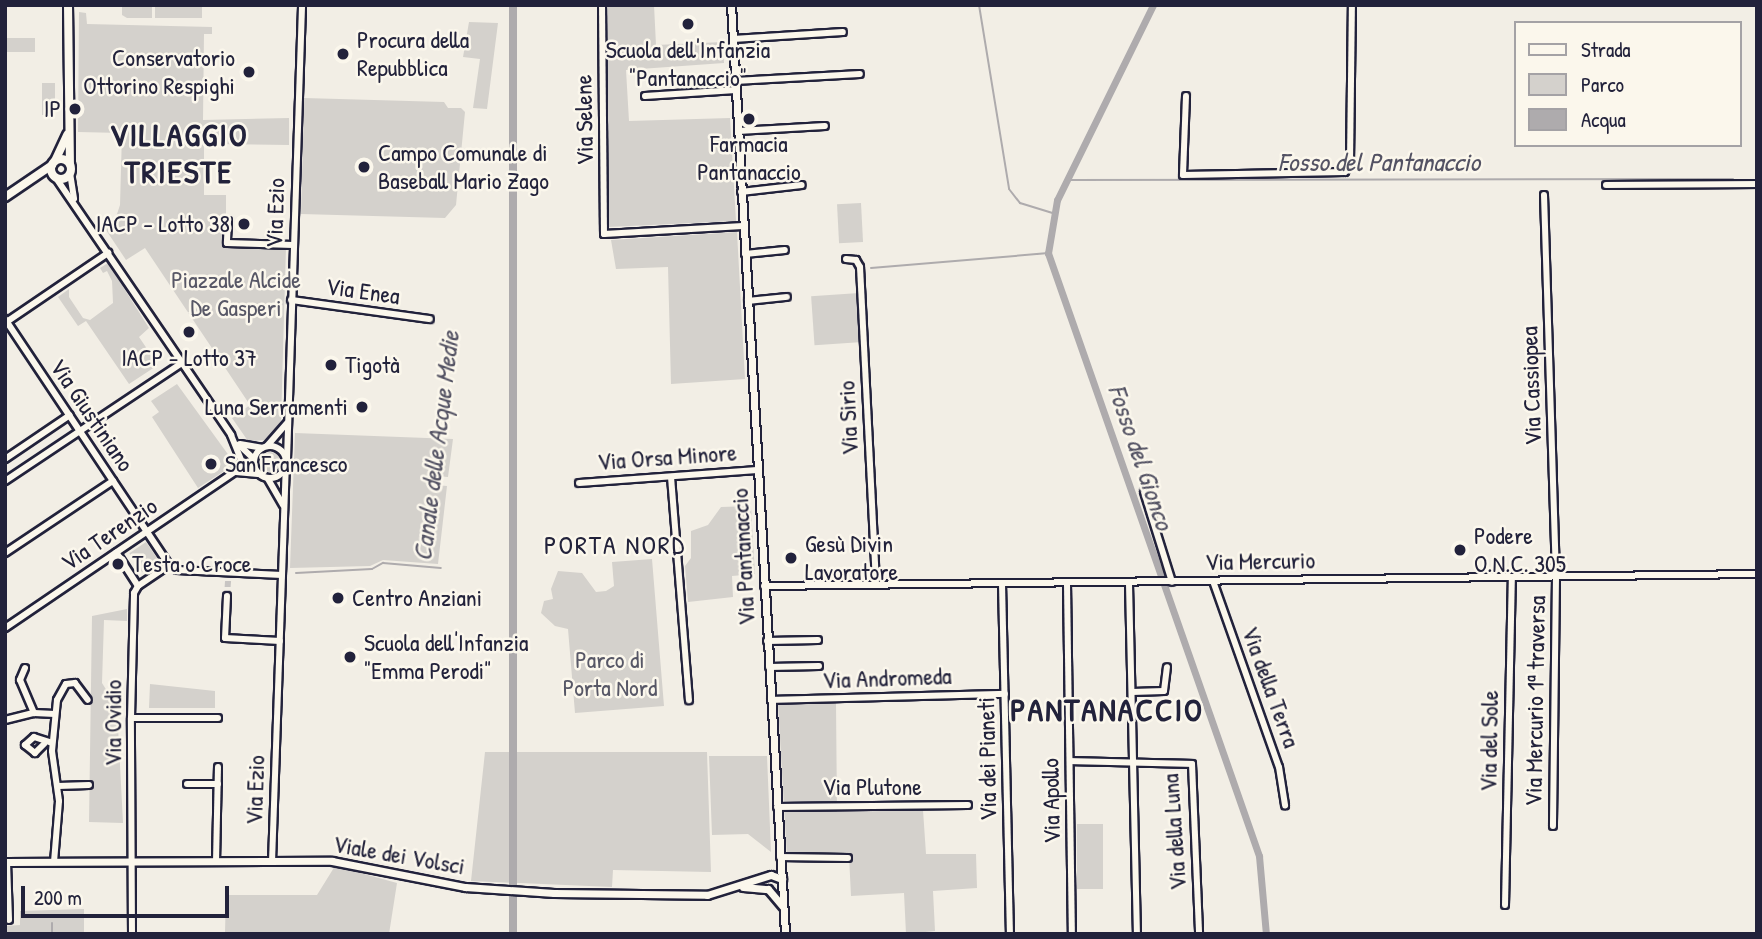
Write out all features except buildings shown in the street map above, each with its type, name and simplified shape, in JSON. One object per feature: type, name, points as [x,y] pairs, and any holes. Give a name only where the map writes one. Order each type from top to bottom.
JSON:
[{"type":"main road","points":[[68,5],[70,169]]},
{"type":"main road","points":[[5,197],[53,163],[68,132]]},
{"type":"main road","points":[[53,163],[70,169]]},
{"type":"main road","points":[[53,163],[56,178]]},
{"type":"main road","points":[[22,186],[40,178],[56,178],[70,169]]},
{"type":"street","name":"Via Ezio","points":[[287,459],[302,5]]},
{"type":"street","name":"Via Selene","points":[[602,5],[604,234],[744,226]]},
{"type":"street","name":"Via Pantanaccio","points":[[731,5],[783,883],[783,934]]},
{"type":"street","points":[[1186,96],[1183,175],[1347,170],[1352,5]]},
{"type":"street","points":[[733,39],[844,32]]},
{"type":"street","points":[[735,81],[860,74]]},
{"type":"street","points":[[645,96],[736,90]]},
{"type":"street","points":[[738,131],[825,126]]},
{"type":"street","points":[[70,169],[75,204]]},
{"type":"street","points":[[56,178],[235,441],[254,459],[258,474]]},
{"type":"street","points":[[1606,185],[1757,184]]},
{"type":"street","points":[[741,192],[802,186]]},
{"type":"street","name":"Via Cassiopea","points":[[1544,195],[1556,577]]},
{"type":"street","points":[[228,221],[227,243],[293,245]]},
{"type":"street","points":[[745,254],[785,250]]},
{"type":"street","points":[[6,321],[108,253]]},
{"type":"street","name":"Via Sirio","points":[[846,259],[854,259],[860,265],[876,585]]},
{"type":"street","points":[[748,301],[787,297]]},
{"type":"street","name":"Via Enea","points":[[291,300],[430,319]]},
{"type":"street","name":"Via Giustiniano","points":[[6,321],[169,565]]},
{"type":"street","points":[[5,481],[182,363]]},
{"type":"street","points":[[5,459],[70,415]]},
{"type":"street","points":[[254,459],[287,421]]},
{"type":"street","points":[[234,473],[258,474],[268,479],[286,469],[287,459],[278,447],[235,441]]},
{"type":"street","points":[[235,441],[243,465]]},
{"type":"street","name":"Via Terenzio","points":[[5,628],[254,459]]},
{"type":"street","name":"Via Ezio","points":[[272,862],[286,469]]},
{"type":"street","name":"Via Orsa Minore","points":[[579,483],[758,470]]},
{"type":"street","points":[[671,477],[689,700]]},
{"type":"street","name":"Via Ezio","points":[[268,479],[279,492],[284,511]]},
{"type":"street","points":[[5,553],[113,481]]},
{"type":"street","points":[[1144,492],[1170,582]]},
{"type":"street","points":[[116,552],[138,586],[169,565],[177,570],[228,576],[282,575]]},
{"type":"street","name":"Via Mercurio","points":[[764,586],[1129,584],[1757,574]]},
{"type":"street","name":"Via del Sole","points":[[1505,905],[1512,577]]},
{"type":"street","name":"Via Mercurio 1ª traversa","points":[[1553,826],[1556,577]]},
{"type":"street","name":"Via della Terra","points":[[1213,581],[1279,767],[1285,806]]},
{"type":"street","name":"Via dei Pianeti","points":[[1003,584],[1010,934]]},
{"type":"street","name":"Via Apollo","points":[[1067,584],[1072,934]]},
{"type":"street","points":[[1129,584],[1137,934]]},
{"type":"street","name":"Via Ovidio","points":[[132,934],[131,718],[134,593],[138,586]]},
{"type":"street","points":[[227,596],[225,638],[280,641]]},
{"type":"street","points":[[767,641],[818,640]]},
{"type":"street","points":[[769,667],[819,666]]},
{"type":"street","points":[[1132,692],[1164,691],[1167,667]]},
{"type":"street","points":[[25,668],[19,680],[34,713]]},
{"type":"street","points":[[54,862],[58,786],[52,743],[55,715],[66,684],[81,687],[88,700]]},
{"type":"street","name":"Via Andromeda","points":[[771,701],[1005,694]]},
{"type":"street","points":[[5,720],[34,713],[55,715]]},
{"type":"street","points":[[131,718],[218,718]]},
{"type":"street","points":[[44,744],[52,743]]},
{"type":"street","name":"Via della Luna","points":[[1070,761],[1187,762],[1194,767],[1199,934]]},
{"type":"street","points":[[216,862],[218,767]]},
{"type":"street","points":[[187,784],[218,784]]},
{"type":"street","points":[[58,786],[89,785]]},
{"type":"street","name":"Via Plutone","points":[[777,807],[968,805]]},
{"type":"street","points":[[780,857],[848,858]]},
{"type":"street","name":"Via Pantanaccio","points":[[780,857],[772,876],[771,890],[783,908]]},
{"type":"street","name":"Viale dei Volsci","points":[[6,862],[332,861],[432,880],[554,893],[701,896],[743,887],[772,876]]},
{"type":"street","points":[[6,862],[9,920]]},
{"type":"street","points":[[771,890],[783,883],[772,876]]},
{"type":"street","name":"Viale dei Volsci","points":[[743,887],[771,890]]},
{"type":"green space","points":[[122,5],[152,5],[152,18],[127,18],[122,15]]},
{"type":"green space","points":[[155,5],[202,5],[202,18],[155,18]]},
{"type":"green space","points":[[607,5],[654,5],[656,45],[723,42],[724,63],[626,70],[629,121],[730,118],[736,221],[608,227]]},
{"type":"green space","name":"Piazzale Alcide De Gasperi","points":[[79,12],[86,13],[87,24],[212,27],[212,34],[204,34],[203,120],[289,118],[289,145],[204,144],[204,195],[226,195],[226,245],[286,247],[281,421],[268,440],[248,441],[232,418],[250,405],[145,248],[126,260],[104,227],[115,220],[120,205],[122,133],[78,132]]},
{"type":"green space","points":[[469,22],[498,23],[487,109],[473,108],[480,59],[463,57]]},
{"type":"green space","points":[[5,38],[35,38],[35,52],[5,52]]},
{"type":"green space","points":[[42,83],[55,83],[55,115],[42,115]]},
{"type":"green space","name":"Campo Comunale di Baseball Mario Zago","points":[[304,98],[444,102],[448,108],[461,108],[465,112],[456,205],[445,218],[301,214]]},
{"type":"green space","points":[[861,203],[863,242],[839,243],[837,204]]},
{"type":"green space","points":[[737,232],[745,379],[671,384],[668,267],[616,269],[611,240]]},
{"type":"green space","points":[[108,263],[149,328],[139,337],[158,365],[129,384],[86,321],[78,326],[58,297],[69,289],[69,297],[83,318],[90,320],[113,303],[112,281],[107,271],[103,273],[100,268]]},
{"type":"green space","points":[[859,293],[862,342],[815,345],[811,296]]},
{"type":"green space","points":[[177,384],[235,464],[198,488],[152,417],[159,412],[151,401]]},
{"type":"green space","points":[[295,433],[453,439],[448,477],[435,476],[435,485],[447,486],[438,564],[383,560],[370,566],[290,568]]},
{"type":"green space","points":[[270,452],[277,455],[280,462],[277,469],[270,472],[263,469],[260,462],[263,455]]},
{"type":"green space","points":[[751,506],[755,574],[732,576],[733,597],[688,602],[685,566],[691,558],[691,531],[708,525],[721,507]]},
{"type":"green space","points":[[146,542],[159,561],[142,572],[129,553]]},
{"type":"green space","name":"Parco di Porta Nord","points":[[652,559],[664,706],[575,713],[568,629],[555,626],[541,613],[544,601],[553,599],[551,589],[558,571],[582,573],[596,592],[606,591],[614,586],[612,562]]},
{"type":"green space","points":[[127,609],[127,621],[104,620],[102,683],[117,707],[123,823],[89,822],[92,616]]},
{"type":"green space","points":[[150,684],[215,691],[215,708],[149,708]]},
{"type":"green space","points":[[836,703],[837,812],[923,810],[926,854],[976,854],[977,888],[933,891],[935,931],[906,934],[904,893],[851,896],[849,856],[787,856],[778,705]]},
{"type":"green space","points":[[485,752],[707,752],[711,872],[613,870],[612,887],[471,881]]},
{"type":"green space","points":[[709,756],[767,756],[771,852],[748,834],[712,835]]},
{"type":"green space","points":[[1077,824],[1103,824],[1103,889],[1077,889]]},
{"type":"green space","points":[[335,866],[397,883],[389,934],[198,934],[225,932],[226,895],[317,895]]},
{"type":"green space","points":[[84,909],[84,934],[5,934],[5,926],[20,925],[20,911]]},
{"type":"water","points":[[509,5],[517,5],[517,934],[509,934]]},
{"type":"waterway","points":[[979,5],[1009,189],[1020,203],[1053,213]]},
{"type":"waterway","name":"Fosso del Gionco","points":[[1153,5],[1057,200],[1048,253],[1259,856],[1266,934]]},
{"type":"waterway","name":"Fosso del Pantanaccio","points":[[1067,180],[1733,179]]},
{"type":"waterway","points":[[871,268],[1048,253]]},
{"type":"waterway","name":"Canale delle Acque Medie","points":[[296,573],[372,569],[383,563],[441,568]]},
{"type":"waterway","points":[[52,923],[52,934]]},
{"type":"tunnel","points":[[227,596],[228,580]]},
{"type":"place","name":"Scuola dell'Infanzia \"Pantanaccio\"","points":[[688,24]]},
{"type":"place","name":"Procura della Repubblica","points":[[343,54]]},
{"type":"place","name":"Conservatorio Ottorino Respighi","points":[[249,72]]},
{"type":"place","name":"IP","points":[[75,109]]},
{"type":"place","name":"Farmacia Pantanaccio","points":[[749,119]]},
{"type":"place","name":"Campo Comunale di Baseball Mario Zago","points":[[364,167]]},
{"type":"place","name":"IACP - Lotto 38","points":[[244,224]]},
{"type":"place","name":"IACP - Lotto 37","points":[[189,332]]},
{"type":"place","name":"Tigotà","points":[[331,365]]},
{"type":"place","name":"Luna Serramenti","points":[[362,407]]},
{"type":"place","name":"San Francesco","points":[[211,464]]},
{"type":"place","name":"Podere O.N.C. 305","points":[[1460,550]]},
{"type":"place","name":"Gesù Divin Lavoratore","points":[[791,558]]},
{"type":"place","name":"Testa o Croce","points":[[118,564]]},
{"type":"place","name":"Centro Anziani","points":[[338,598]]},
{"type":"place","name":"Scuola dell'Infanzia \"Emma Perodi\"","points":[[350,657]]},
{"type":"district","name":"VILLAGGIO TRIESTE","points":[[179,154]]},
{"type":"district","name":"PORTA NORD","points":[[615,545]]},
{"type":"district","name":"PANTANACCIO","points":[[1107,710]]}]
